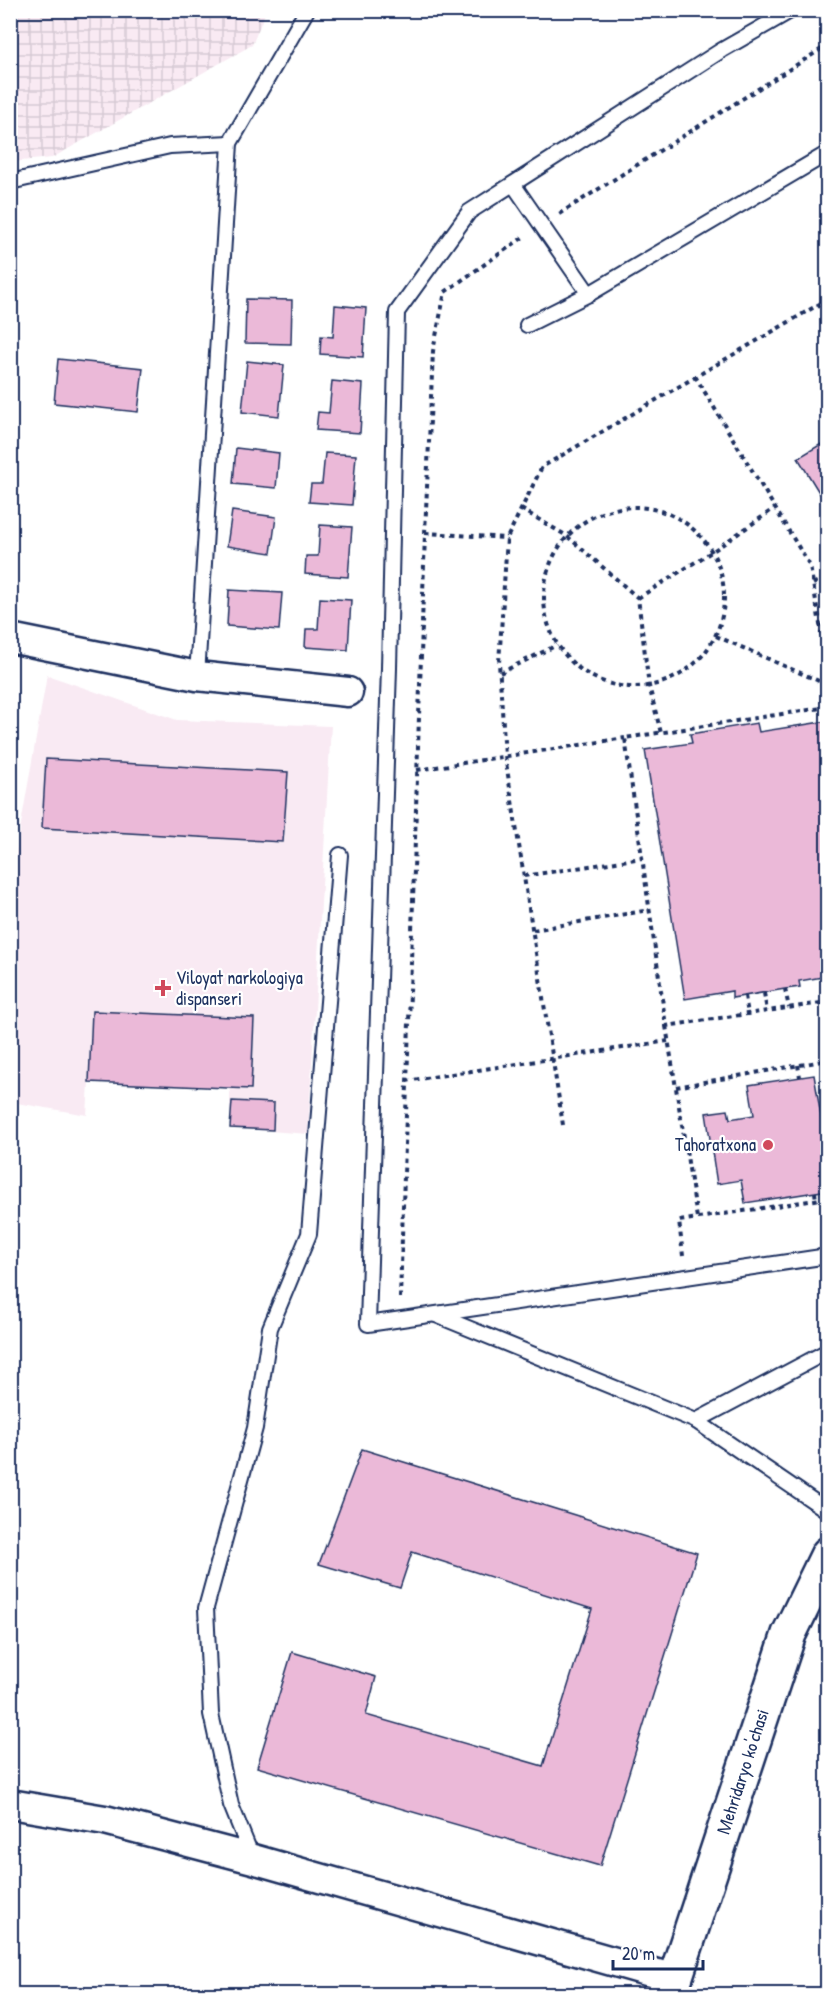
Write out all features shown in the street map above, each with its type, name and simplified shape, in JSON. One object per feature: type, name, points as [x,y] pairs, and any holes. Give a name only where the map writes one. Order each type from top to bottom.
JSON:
[{"type":"main road","name":"Мehridaryo ko'chasi","points":[[672,1987],[789,1634],[828,1554]]},
{"type":"street","points":[[10,638],[197,676],[348,692]]},
{"type":"street","points":[[10,1804],[105,1820],[253,1859],[672,1987]]},
{"type":"lane","points":[[197,676],[230,143],[307,10]]},
{"type":"lane","points":[[792,10],[722,51],[469,213],[397,312],[389,668],[368,1324],[828,1256]]},
{"type":"lane","points":[[10,182],[170,146],[230,143]]},
{"type":"lane","points":[[527,325],[589,294],[828,153]]},
{"type":"lane","points":[[513,184],[589,294]]},
{"type":"lane","points":[[253,1859],[231,1805],[211,1714],[206,1608],[255,1428],[270,1328],[309,1234],[340,855]]},
{"type":"lane","points":[[434,1314],[696,1421],[828,1511]]},
{"type":"lane","points":[[696,1421],[828,1351]]},
{"type":"path","points":[[400,1319],[425,532],[433,351],[445,292],[542,225],[828,45]]},
{"type":"path","points":[[563,1125],[505,756],[500,673],[507,538],[542,467],[828,299]]},
{"type":"path","points":[[818,304],[828,319]]},
{"type":"path","points":[[695,376],[810,566],[828,671]]},
{"type":"path","points":[[631,507],[655,509],[678,518],[698,532],[713,551],[721,572],[725,594],[723,616],[716,636],[704,654],[689,669],[670,680],[649,686],[628,687],[607,683],[588,674],[571,661],[557,645],[548,624],[544,601],[546,577],[554,555],[567,536],[585,520],[607,511],[631,507]]},
{"type":"path","points":[[638,598],[713,551],[775,508]]},
{"type":"path","points":[[521,509],[567,536],[638,598],[649,686],[661,733]]},
{"type":"path","points":[[425,532],[507,538]]},
{"type":"path","points":[[813,584],[828,576]]},
{"type":"path","points":[[716,636],[828,685]]},
{"type":"path","points":[[500,673],[557,645]]},
{"type":"path","points":[[417,770],[625,738],[720,727],[828,708]]},
{"type":"path","points":[[625,738],[668,1041],[697,1218]]},
{"type":"path","points":[[524,876],[642,858]]},
{"type":"path","points":[[532,930],[649,910]]},
{"type":"path","points":[[785,989],[789,1008]]},
{"type":"path","points":[[764,993],[767,1011]]},
{"type":"path","points":[[745,996],[748,1014]]},
{"type":"path","points":[[666,1026],[828,1002]]},
{"type":"path","points":[[406,1081],[668,1041]]},
{"type":"path","points":[[676,1087],[828,1060]]},
{"type":"path","points":[[798,1065],[800,1077]]},
{"type":"path","points":[[815,1192],[816,1200]]},
{"type":"path","points":[[687,1278],[678,1221],[828,1198]]},
{"type":"shaded area","points":[[10,11],[266,11],[252,45],[52,158],[11,162]]},
{"type":"shaded area","name":"Viloyat narkologiya dispanseri","points":[[47,675],[177,720],[331,726],[308,1134],[230,1128],[230,1088],[89,1082],[87,1115],[11,1102],[12,876]]},
{"type":"building","points":[[246,299],[292,300],[291,344],[245,343]]},
{"type":"building","points":[[335,305],[366,308],[363,357],[320,354],[321,336],[333,337]]},
{"type":"building","points":[[58,359],[143,368],[138,412],[54,403]]},
{"type":"building","points":[[247,361],[284,365],[279,416],[242,412]]},
{"type":"building","points":[[332,381],[363,384],[360,433],[316,430],[318,412],[329,413]]},
{"type":"building","points":[[828,440],[828,507],[798,458]]},
{"type":"building","points":[[236,448],[279,453],[276,488],[233,484]]},
{"type":"building","points":[[325,453],[356,455],[352,505],[309,502],[311,484],[322,484]]},
{"type":"building","points":[[232,511],[276,517],[271,553],[227,546]]},
{"type":"building","points":[[320,525],[352,527],[348,577],[305,574],[306,556],[318,556]]},
{"type":"building","points":[[229,590],[282,593],[279,630],[227,626]]},
{"type":"building","points":[[320,598],[351,600],[348,650],[305,647],[306,629],[318,629]]},
{"type":"building","points":[[828,721],[828,976],[799,981],[800,987],[732,998],[732,991],[685,999],[645,750],[692,743],[690,734],[757,723],[759,732]]},
{"type":"building","points":[[46,759],[288,772],[283,842],[42,828]]},
{"type":"building","points":[[92,1011],[254,1018],[251,1089],[89,1082]]},
{"type":"building","name":"Tahoratxona","points":[[814,1075],[828,1157],[828,1190],[745,1203],[741,1180],[717,1184],[706,1113],[728,1110],[730,1119],[754,1115],[749,1085]]},
{"type":"building","points":[[232,1101],[274,1103],[273,1130],[230,1128]]},
{"type":"building","points":[[362,1449],[697,1553],[600,1866],[257,1767],[292,1652],[376,1677],[366,1715],[543,1766],[592,1609],[412,1552],[400,1588],[319,1564]]},
{"type":"building","points":[[308,1990],[322,1994],[306,1994]]},
{"type":"place","name":"Viloyat narkologiya dispanseri","points":[[163,988]]},
{"type":"place","name":"Tahoratxona","points":[[768,1145]]}]
